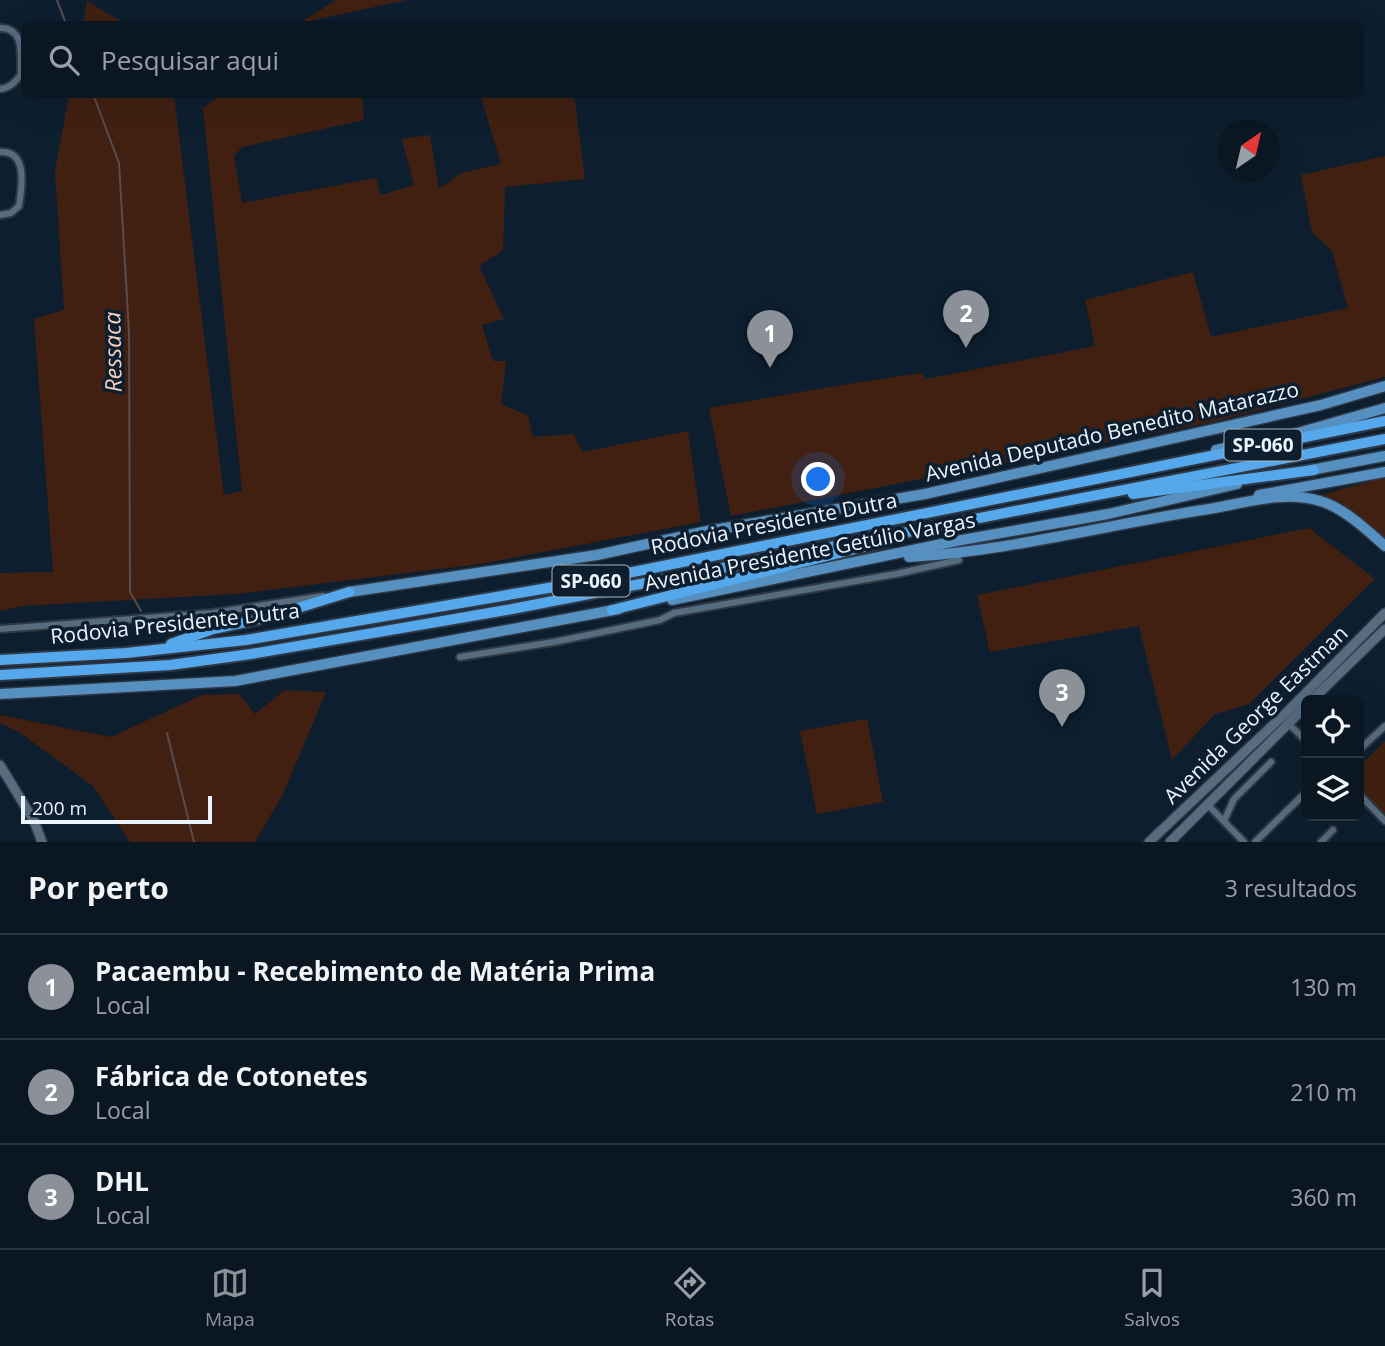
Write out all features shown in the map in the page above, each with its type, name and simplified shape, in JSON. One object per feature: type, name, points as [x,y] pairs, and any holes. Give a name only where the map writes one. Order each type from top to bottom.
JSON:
[{"type":"highway","name":"Rodovia Presidente Dutra","points":[[0,660],[155,650],[246,640],[583,582],[1385,421]]},
{"type":"highway","name":"Rodovia Presidente Dutra","points":[[0,675],[215,660],[512,608],[1382,440]]},
{"type":"highway","points":[[1092,497],[1155,493],[1314,470]]},
{"type":"highway","points":[[612,610],[865,548],[943,525]]},
{"type":"highway","points":[[155,650],[213,629],[270,618],[349,592]]},
{"type":"main road","name":"Avenida Deputado Benedito Matarazzo","points":[[349,592],[570,560],[728,527],[925,494],[1321,405],[1385,386]]},
{"type":"main road","name":"Avenida Deputado Benedito Matarazzo","points":[[1142,470],[1198,453],[1294,434],[1385,408]]},
{"type":"main road","points":[[1314,470],[1385,456]]},
{"type":"main road","name":"Avenida Presidente Getúlio Vargas","points":[[0,694],[235,681],[712,592],[1108,514],[1251,481],[1314,470]]},
{"type":"main road","points":[[1211,508],[1277,490],[1385,472]]},
{"type":"main road","points":[[890,555],[910,557],[1019,543],[1255,500],[1291,497],[1321,501],[1338,510],[1385,546]]},
{"type":"main road","name":"Avenida George Eastman","points":[[1149,842],[1289,710],[1385,613]]},
{"type":"main road","name":"Avenida George Eastman","points":[[1317,695],[1385,629]]},
{"type":"main road","name":"Avenida George Eastman","points":[[1172,841],[1301,711]]},
{"type":"main road","points":[[0,765],[34,821],[42,842]]},
{"type":"street","points":[[0,28],[8,28],[16,33],[20,41],[20,75],[14,83],[0,89]]},
{"type":"street","points":[[0,152],[9,151],[18,157],[21,192],[19,206],[11,213],[0,215]]},
{"type":"street","points":[[460,657],[554,642],[660,620],[674,613],[896,574],[959,560]]},
{"type":"street","points":[[0,629],[212,613],[349,592]]},
{"type":"street","points":[[1289,723],[1301,736]]},
{"type":"street","points":[[1364,745],[1385,726]]},
{"type":"street","points":[[1224,821],[1234,799],[1270,762]]},
{"type":"street","points":[[1255,842],[1301,797]]},
{"type":"street","points":[[1364,799],[1385,821]]},
{"type":"street","points":[[1207,804],[1244,842]]},
{"type":"street","points":[[1321,842],[1334,830]]},
{"type":"shaded area","points":[[336,0],[407,0],[309,21],[303,21]]},
{"type":"shaded area","points":[[87,1],[120,21],[84,21]]},
{"type":"shaded area","points":[[68,98],[174,98],[224,495],[242,491],[203,108],[217,98],[362,98],[364,120],[242,147],[234,156],[242,203],[376,178],[381,195],[414,185],[402,139],[430,135],[439,189],[461,173],[501,164],[481,98],[574,98],[585,179],[505,187],[503,250],[479,266],[504,319],[482,325],[493,361],[506,361],[501,404],[528,416],[533,437],[574,434],[582,452],[688,431],[701,522],[481,564],[235,594],[22,606],[0,611],[0,573],[53,572],[34,319],[64,310],[55,171]]},
{"type":"shaded area","points":[[1385,156],[1385,377],[1217,421],[731,516],[709,408],[922,373],[926,379],[1095,346],[1085,300],[1193,272],[1211,337],[1348,308],[1332,251],[1312,232],[1301,175]]},
{"type":"shaded area","points":[[1385,477],[1385,542],[1322,495]]},
{"type":"shaded area","points":[[1309,528],[1375,579],[1249,704],[1215,714],[1172,760],[1139,626],[990,652],[977,595]]},
{"type":"shaded area","points":[[285,690],[326,692],[284,792],[255,842],[130,842],[93,786],[19,732],[0,723],[0,715],[111,737],[202,695],[239,694],[255,714]]},
{"type":"shaded area","points":[[867,719],[883,802],[817,814],[800,731]]},
{"type":"shaded area","points":[[1385,741],[1385,816],[1364,795],[1364,762]]},
{"type":"waterway","name":"Ressaca","points":[[57,0],[65,21]]},
{"type":"waterway","name":"Ressaca","points":[[95,98],[119,163],[129,332],[130,592],[141,611]]},
{"type":"waterway","name":"Ressaca","points":[[167,733],[194,842]]},
{"type":"place","name":"Fábrica de Cotonetes","points":[[966,348]]},
{"type":"place","name":"Pacaembu - Recebimento de Matéria Prima","points":[[770,368]]},
{"type":"place","name":"DHL","points":[[1062,727]]}]
